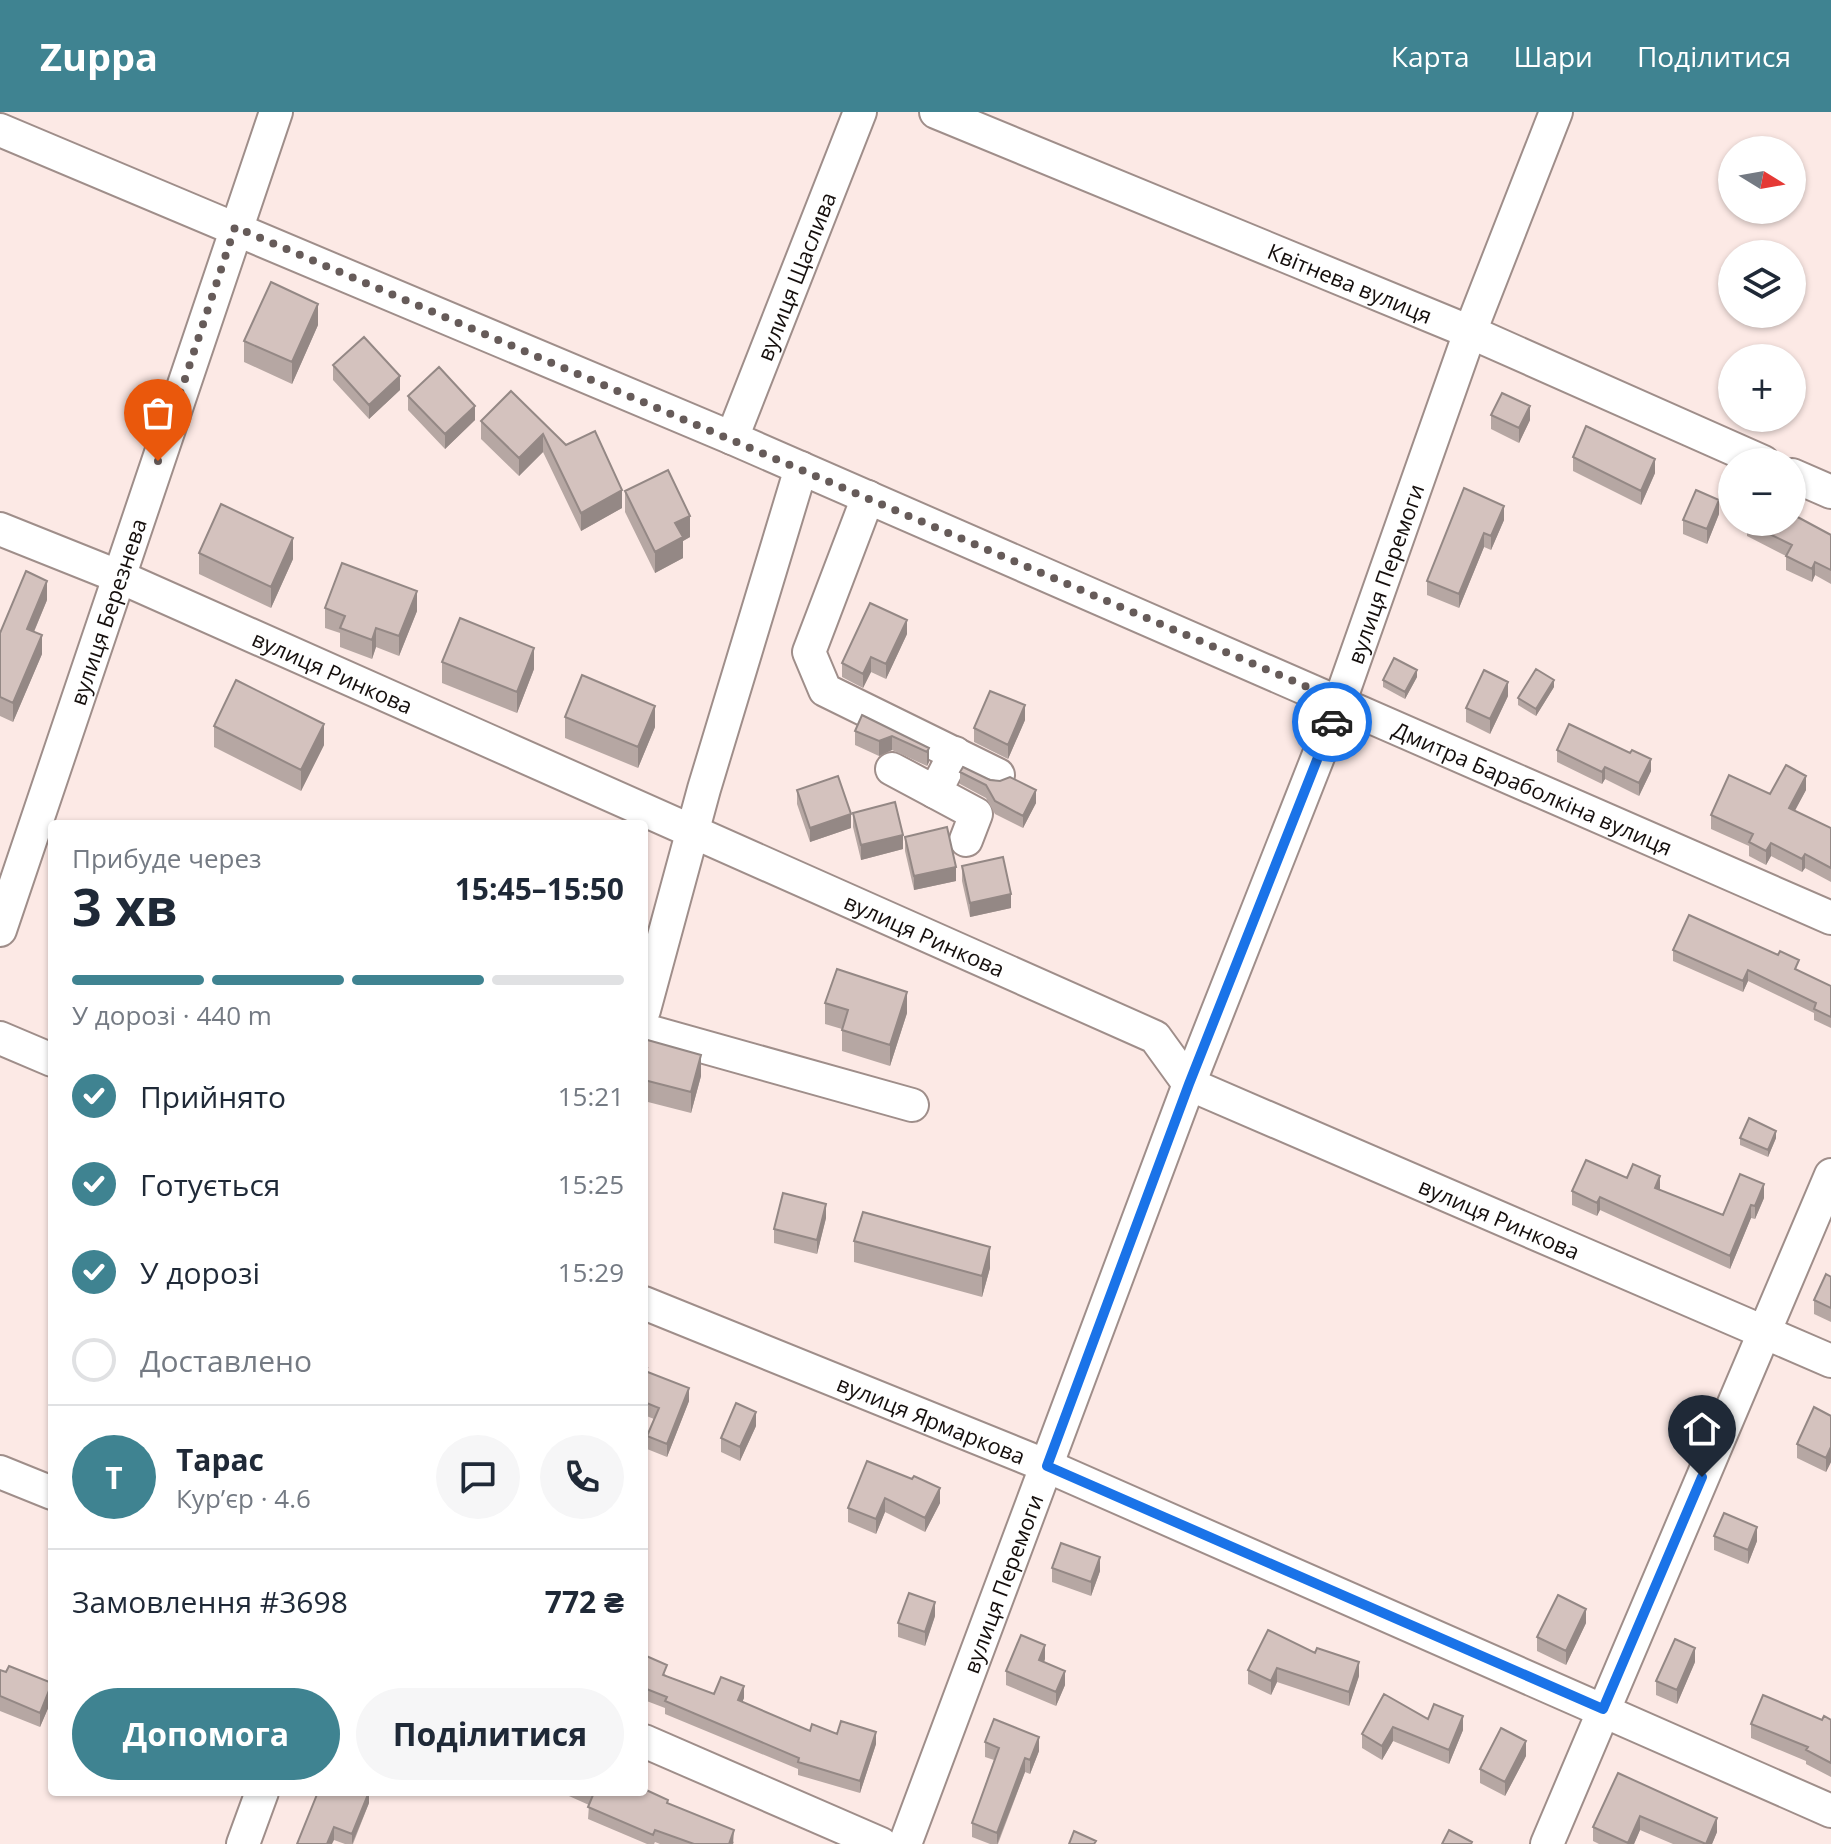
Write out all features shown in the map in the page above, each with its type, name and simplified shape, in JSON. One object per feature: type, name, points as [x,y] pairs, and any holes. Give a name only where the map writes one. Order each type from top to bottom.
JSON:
[{"type":"street","name":"вулиця Березнева","points":[[0,930],[276,112]]},
{"type":"street","name":"вулиця Щаслива","points":[[732,438],[860,112]]},
{"type":"street","name":"Квітнева вулиця","points":[[936,112],[1470,332],[1731,448]]},
{"type":"street","name":"вулиця Перемоги","points":[[905,1844],[1189,1084],[1340,701],[1470,332],[1556,112]]},
{"type":"street","name":"Дмитра Бараболкіна вулиця","points":[[0,130],[732,438],[1831,918]]},
{"type":"street","points":[[648,995],[801,468]]},
{"type":"street","points":[[1806,481],[1831,492]]},
{"type":"street","points":[[868,497],[809,652],[825,690],[998,775]]},
{"type":"street","name":"вулиця Ринкова","points":[[0,529],[120,577],[1155,1037],[1189,1084],[1831,1361]]},
{"type":"street","points":[[935,792],[955,753]]},
{"type":"street","points":[[892,769],[976,814],[966,840]]},
{"type":"street","points":[[648,1031],[912,1105]]},
{"type":"street","points":[[0,1038],[48,1058]]},
{"type":"street","points":[[1547,1844],[1831,1175]]},
{"type":"street","name":"вулиця Ярмаркова","points":[[648,1305],[1047,1466],[1831,1811]]},
{"type":"street","points":[[0,1472],[48,1491]]},
{"type":"street","points":[[648,1743],[881,1844]]},
{"type":"street","points":[[243,1844],[261,1796]]},
{"type":"building","points":[[271,282],[318,304],[292,362],[244,341]]},
{"type":"building","points":[[364,337],[400,376],[369,405],[333,365]]},
{"type":"building","points":[[439,367],[475,406],[445,434],[408,396]]},
{"type":"building","points":[[511,391],[566,445],[595,431],[622,490],[581,513],[543,434],[519,458],[481,421]]},
{"type":"building","points":[[1502,393],[1530,406],[1519,428],[1491,415]]},
{"type":"building","points":[[1586,426],[1655,459],[1641,491],[1573,457]]},
{"type":"building","points":[[668,470],[690,516],[675,523],[683,537],[655,552],[625,491]]},
{"type":"building","points":[[1464,488],[1504,506],[1491,536],[1484,533],[1459,594],[1427,581]]},
{"type":"building","points":[[1696,490],[1718,500],[1707,529],[1683,520]]},
{"type":"building","points":[[221,504],[293,538],[271,587],[199,553]]},
{"type":"building","points":[[1806,522],[1831,535],[1831,570],[1815,562],[1812,569],[1786,556],[1792,545],[1774,536],[1806,536]]},
{"type":"building","points":[[342,563],[417,591],[399,636],[376,628],[372,640],[340,628],[345,616],[325,608]]},
{"type":"building","points":[[26,571],[47,581],[27,629],[42,635],[13,703],[0,697],[0,633]]},
{"type":"building","points":[[870,603],[907,620],[886,664],[871,657],[863,674],[842,663]]},
{"type":"building","points":[[460,618],[534,648],[517,692],[442,662]]},
{"type":"building","points":[[1394,658],[1417,670],[1405,692],[1383,680]]},
{"type":"building","points":[[1536,669],[1554,680],[1536,709],[1518,698]]},
{"type":"building","points":[[1484,670],[1508,682],[1490,719],[1466,708]]},
{"type":"building","points":[[582,675],[655,706],[638,747],[565,717]]},
{"type":"building","points":[[236,680],[324,724],[301,770],[214,726]]},
{"type":"building","points":[[990,691],[1025,705],[1008,745],[974,728]]},
{"type":"building","points":[[862,715],[929,748],[927,752],[892,736],[879,741],[855,731]]},
{"type":"building","points":[[1569,724],[1630,753],[1632,750],[1651,759],[1639,783],[1605,767],[1602,772],[1557,750]]},
{"type":"building","points":[[1786,765],[1806,776],[1789,808],[1831,828],[1831,868],[1805,854],[1802,859],[1771,843],[1766,851],[1749,842],[1753,834],[1711,815],[1729,775],[1770,794]]},
{"type":"building","points":[[963,767],[990,780],[1000,781],[1010,777],[1036,790],[1023,816],[995,801],[986,785],[960,772]]},
{"type":"building","points":[[838,776],[851,814],[810,828],[797,790]]},
{"type":"building","points":[[895,802],[903,835],[861,845],[853,813]]},
{"type":"building","points":[[947,827],[956,867],[914,876],[905,837]]},
{"type":"building","points":[[1003,857],[1011,894],[970,903],[962,866]]},
{"type":"building","points":[[1689,915],[1778,955],[1780,951],[1799,960],[1795,969],[1831,986],[1831,1017],[1814,1009],[1816,1003],[1748,970],[1743,981],[1673,950]]},
{"type":"building","points":[[837,969],[907,992],[890,1045],[842,1030],[848,1010],[825,1003]]},
{"type":"building","points":[[648,1040],[701,1055],[691,1092],[648,1081]]},
{"type":"building","points":[[1749,1118],[1776,1131],[1768,1150],[1740,1138]]},
{"type":"building","points":[[1586,1160],[1627,1178],[1633,1164],[1660,1176],[1655,1188],[1723,1215],[1740,1174],[1764,1184],[1755,1206],[1751,1205],[1730,1256],[1600,1197],[1597,1203],[1572,1191]]},
{"type":"building","points":[[783,1193],[826,1204],[817,1240],[774,1229]]},
{"type":"building","points":[[863,1212],[990,1247],[982,1276],[854,1241]]},
{"type":"building","points":[[1826,1274],[1831,1277],[1831,1308],[1814,1300]]},
{"type":"building","points":[[648,1372],[689,1388],[667,1444],[648,1436],[659,1408],[648,1404]]},
{"type":"building","points":[[736,1403],[756,1412],[740,1447],[721,1438]]},
{"type":"building","points":[[1814,1407],[1831,1416],[1831,1447],[1826,1458],[1797,1444]]},
{"type":"building","points":[[867,1461],[940,1488],[925,1518],[885,1498],[876,1519],[848,1508]]},
{"type":"building","points":[[1724,1513],[1757,1527],[1748,1550],[1714,1536]]},
{"type":"building","points":[[1061,1543],[1100,1557],[1091,1582],[1052,1568]]},
{"type":"building","points":[[909,1593],[935,1602],[925,1632],[898,1623]]},
{"type":"building","points":[[1558,1595],[1586,1609],[1566,1651],[1537,1637]]},
{"type":"building","points":[[1268,1630],[1315,1653],[1317,1648],[1359,1662],[1349,1692],[1277,1668],[1271,1681],[1248,1670]]},
{"type":"building","points":[[1021,1635],[1045,1645],[1039,1660],[1065,1671],[1056,1692],[1006,1671]]},
{"type":"building","points":[[1675,1639],[1695,1648],[1677,1690],[1656,1681]]},
{"type":"building","points":[[648,1657],[667,1665],[663,1675],[714,1694],[721,1677],[744,1686],[738,1700],[810,1731],[812,1724],[837,1734],[841,1721],[876,1732],[860,1781],[798,1762],[799,1758],[665,1701],[667,1697],[648,1690]]},
{"type":"building","points":[[9,1666],[48,1681],[48,1693],[40,1713],[0,1696],[0,1670],[6,1672]]},
{"type":"building","points":[[1384,1694],[1428,1719],[1434,1704],[1463,1716],[1449,1750],[1393,1727],[1382,1746],[1362,1734]]},
{"type":"building","points":[[1763,1695],[1822,1720],[1824,1716],[1831,1720],[1831,1763],[1806,1750],[1808,1747],[1751,1724]]},
{"type":"building","points":[[994,1719],[1039,1737],[1030,1760],[1025,1758],[997,1833],[972,1823],[999,1748],[985,1742]]},
{"type":"building","points":[[1501,1728],[1526,1741],[1505,1782],[1480,1769]]},
{"type":"building","points":[[1618,1773],[1717,1818],[1706,1844],[1640,1816],[1628,1843],[1593,1827]]},
{"type":"building","points":[[648,1791],[668,1800],[667,1803],[734,1830],[729,1844],[694,1844],[655,1830],[653,1835],[588,1807],[593,1796],[648,1796]]},
{"type":"building","points":[[316,1796],[367,1796],[352,1834],[334,1827],[327,1844],[297,1844]]},
{"type":"building","points":[[1449,1830],[1472,1842],[1471,1844],[1442,1844]]},
{"type":"building","points":[[1074,1831],[1096,1841],[1094,1844],[1069,1844]]},
{"type":"way so far","points":[[158,461],[235,227],[1340,701],[1332,722]]},
{"type":"route","points":[[1332,722],[1189,1084],[1047,1466],[1603,1709],[1702,1477]]}]
